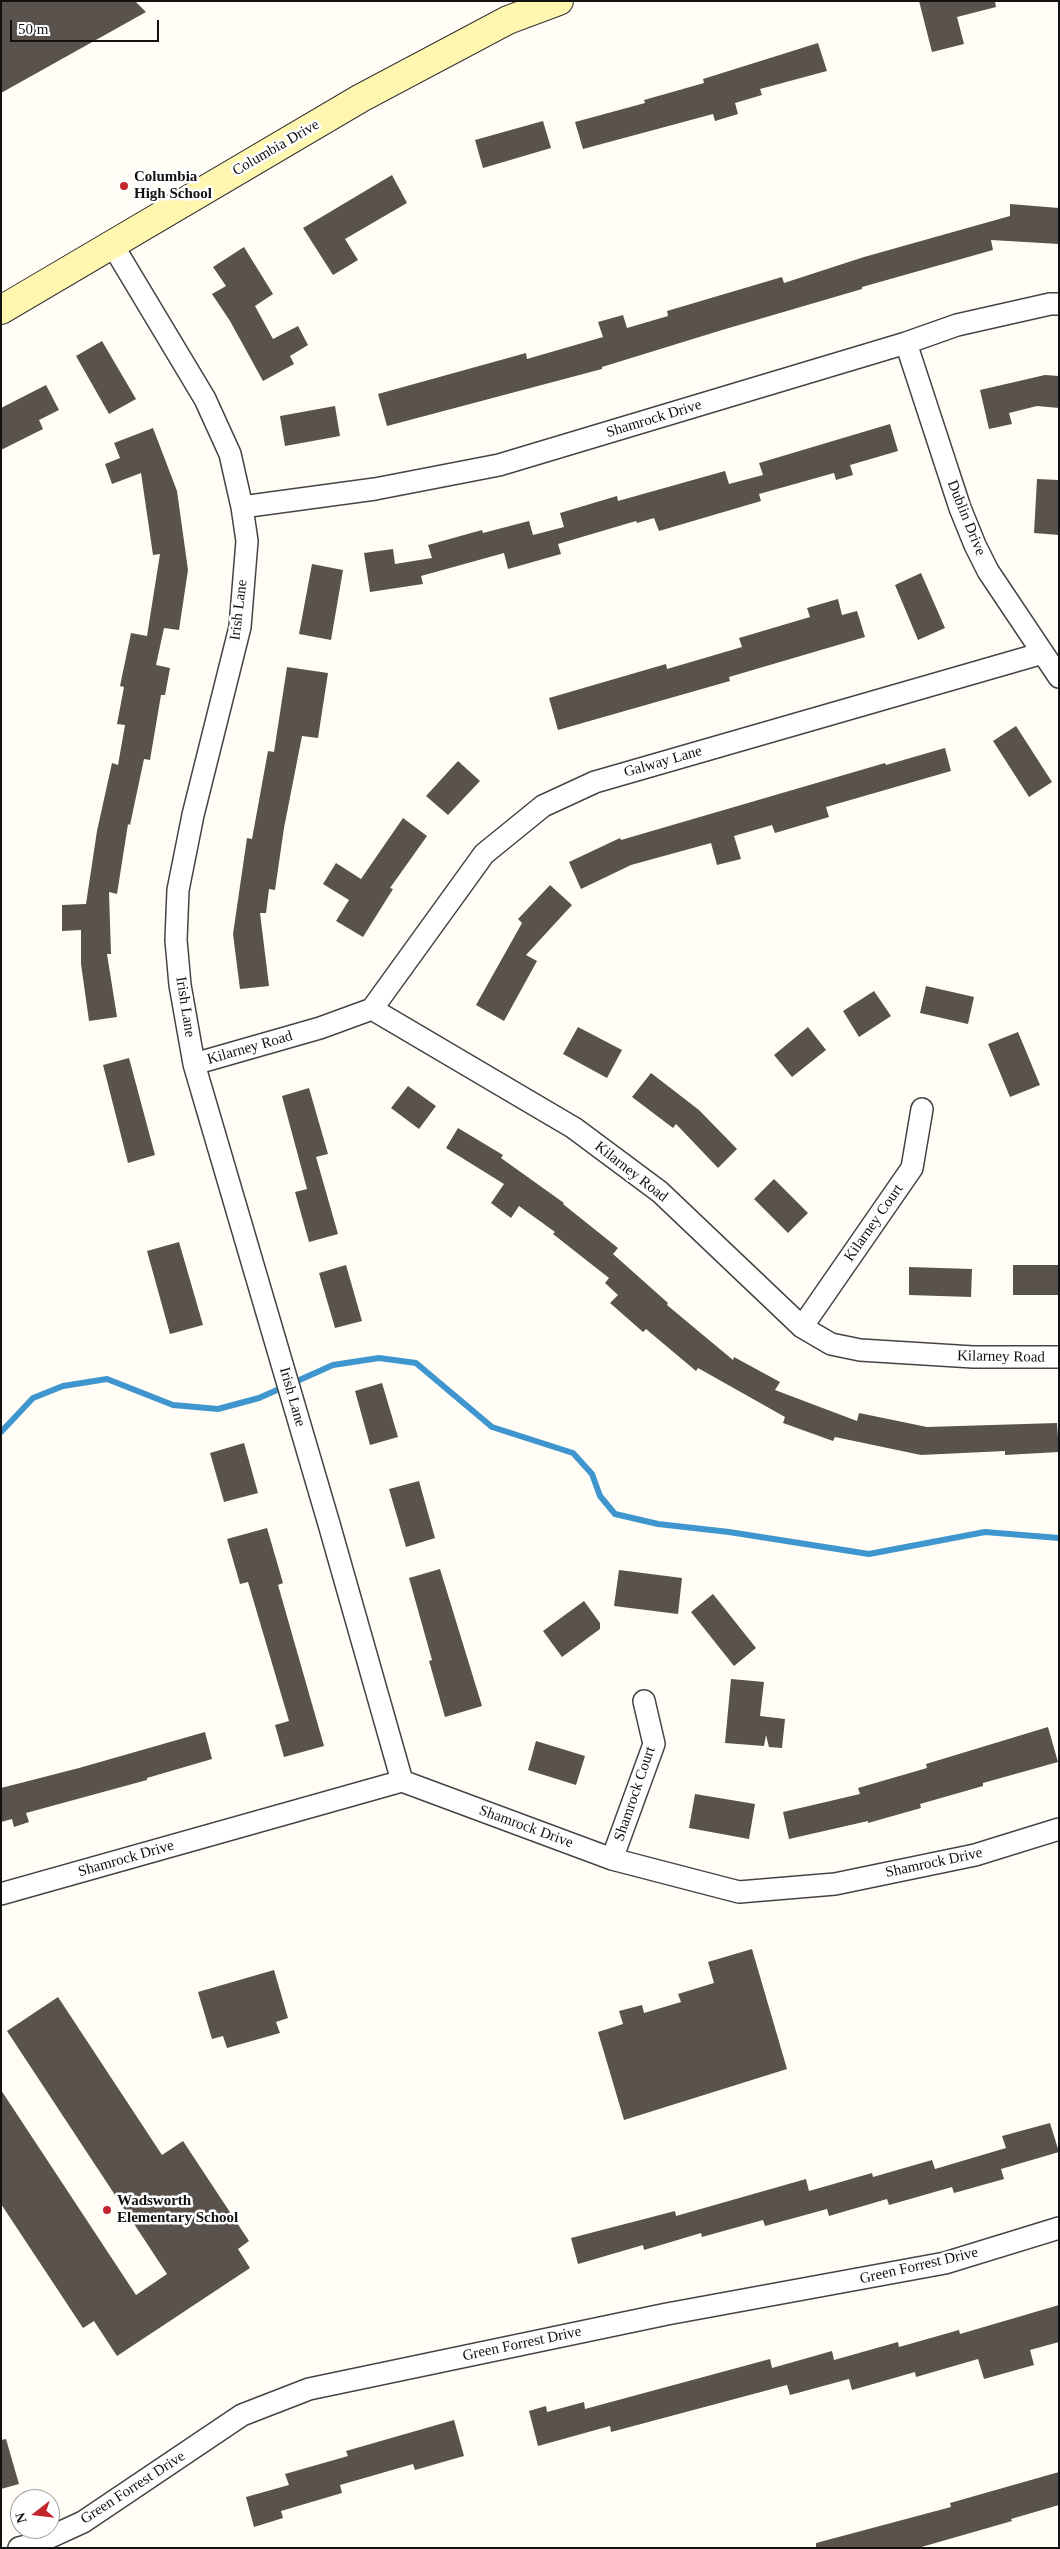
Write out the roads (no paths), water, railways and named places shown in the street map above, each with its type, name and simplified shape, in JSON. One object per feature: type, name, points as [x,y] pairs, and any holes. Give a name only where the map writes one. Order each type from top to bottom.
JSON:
[{"type":"main road","name":"Columbia Drive","points":[[1,310],[360,98],[508,20],[559,1]]},
{"type":"street","name":"Irish Lane","points":[[112,244],[206,399],[230,454],[242,507],[247,541],[240,627],[193,815],[178,890],[176,940],[180,984],[194,1064],[402,1781]]},
{"type":"street","name":"Shamrock Drive","points":[[242,507],[375,489],[499,465],[906,343],[957,325],[1050,304],[1059,304]]},
{"type":"street","name":"Dublin Drive","points":[[906,343],[960,508],[975,544],[988,571],[1059,677]]},
{"type":"street","name":"Galway Lane","points":[[372,1010],[484,854],[543,806],[595,782],[1043,654]]},
{"type":"street","name":"Kilarney Road","points":[[194,1064],[320,1028],[372,1010],[574,1128],[660,1192],[802,1327],[831,1344],[860,1350],[973,1357],[1059,1357]]},
{"type":"street","name":"Kilarney Court","points":[[802,1327],[912,1168],[922,1109]]},
{"type":"street","name":"Shamrock Court","points":[[612,1859],[654,1744],[644,1701]]},
{"type":"street","name":"Shamrock Drive","points":[[1,1894],[402,1781],[612,1859],[739,1892],[835,1884],[975,1855],[1059,1830]]},
{"type":"street","name":"Green Forrest Drive","points":[[19,2548],[35,2544],[83,2522],[242,2416],[309,2389],[667,2314],[945,2262],[1059,2228]]},
{"type":"waterway","points":[[1,1432],[33,1398],[63,1386],[107,1379],[173,1405],[218,1409],[259,1398],[333,1365],[379,1358],[416,1363],[492,1427],[573,1453],[592,1474],[600,1496],[615,1514],[658,1524],[729,1532],[869,1554],[985,1532],[1059,1538]]},
{"type":"place","name":"Columbia High School","points":[[124,186]]},
{"type":"place","name":"Wadsworth Elementary School","points":[[107,2210]]}]
